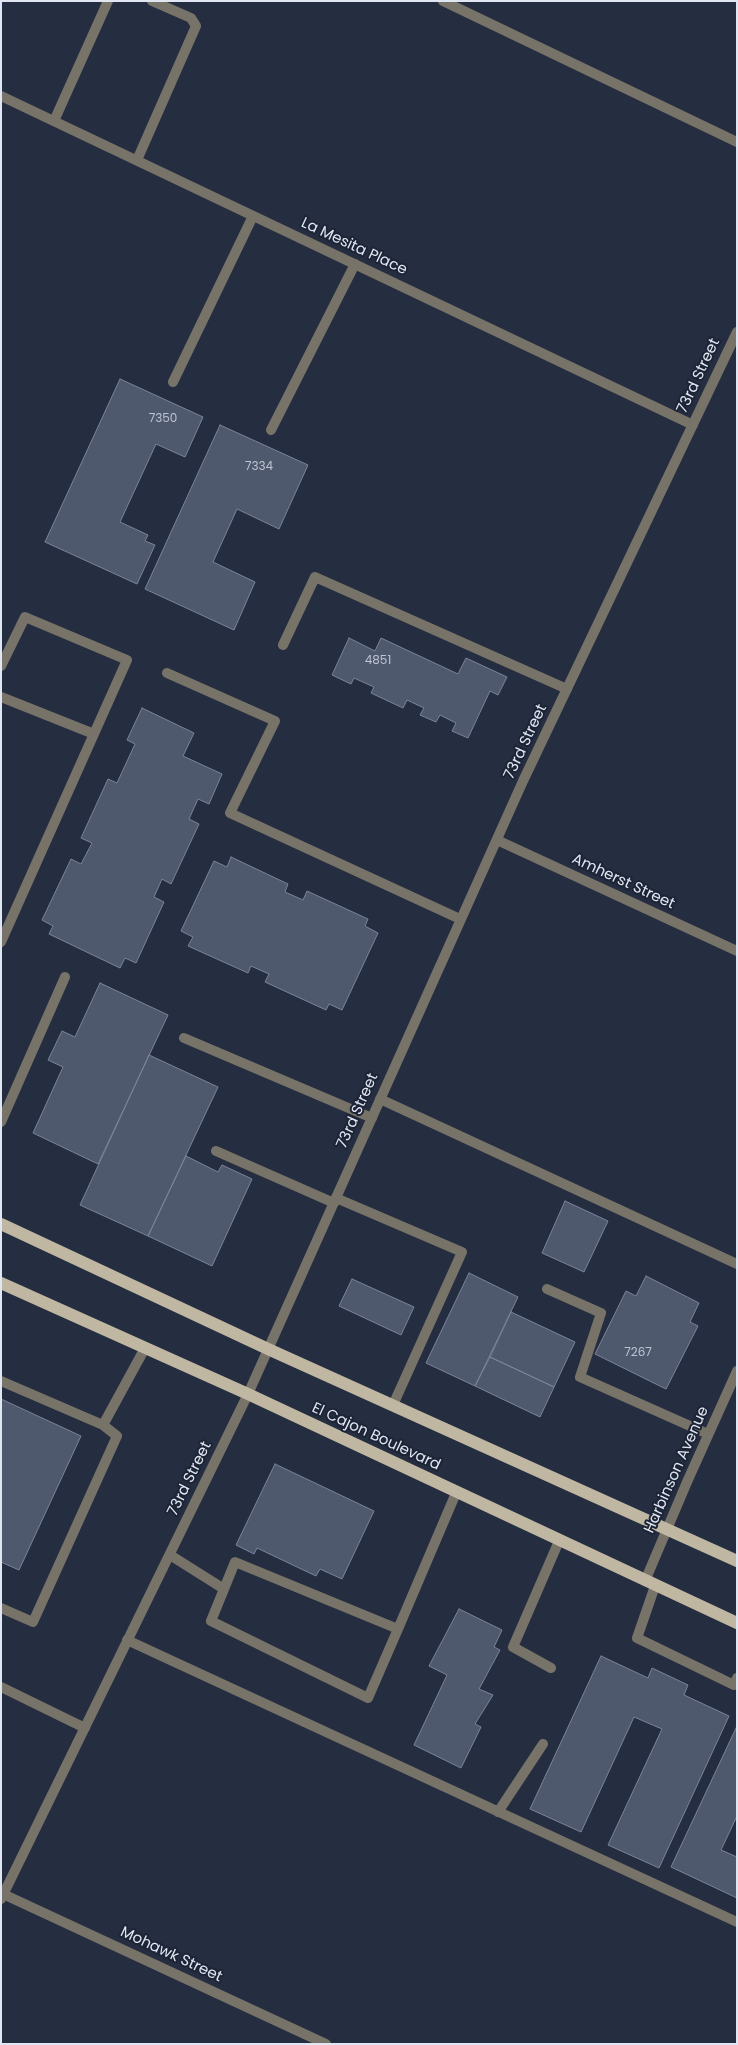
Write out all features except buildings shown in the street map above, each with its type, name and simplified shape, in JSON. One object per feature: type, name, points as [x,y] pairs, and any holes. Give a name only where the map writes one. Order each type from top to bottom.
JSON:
[{"type":"main road","points":[[1,1224],[268,1349],[737,1561]]},
{"type":"main road","name":"El Cajon Boulevard","points":[[1,1282],[248,1394],[737,1623]]},
{"type":"street","points":[[54,120],[108,1]]},
{"type":"street","points":[[137,160],[196,26],[191,18],[152,1]]},
{"type":"street","points":[[443,1],[737,142]]},
{"type":"street","name":"La Mesita Place","points":[[1,96],[693,425]]},
{"type":"street","points":[[173,382],[253,216]]},
{"type":"street","points":[[271,430],[354,264]]},
{"type":"street","name":"73rd Street","points":[[2,1897],[248,1394],[460,919],[737,332]]},
{"type":"street","points":[[283,646],[315,577],[567,689]]},
{"type":"street","points":[[1,666],[25,617],[127,660],[1,942]]},
{"type":"street","points":[[167,673],[274,721],[230,813],[460,919]]},
{"type":"street","points":[[1,697],[94,734]]},
{"type":"street","name":"Amherst Street","points":[[497,840],[737,951]]},
{"type":"street","points":[[1,1122],[65,977]]},
{"type":"street","points":[[184,1038],[372,1118]]},
{"type":"street","points":[[380,1099],[737,1264]]},
{"type":"street","points":[[216,1151],[462,1252],[393,1405]]},
{"type":"street","points":[[547,1289],[601,1313],[580,1377],[708,1434]]},
{"type":"street","points":[[103,1425],[145,1348]]},
{"type":"street","name":"Harbinson Avenue","points":[[737,1372],[667,1530],[650,1583],[638,1638],[734,1685],[737,1678]]},
{"type":"street","points":[[1,1381],[103,1425],[117,1436],[33,1622],[1,1608]]},
{"type":"street","points":[[398,1629],[235,1562],[210,1621],[368,1698],[398,1629],[456,1492]]},
{"type":"street","points":[[551,1668],[513,1647],[559,1541]]},
{"type":"street","points":[[170,1555],[224,1588]]},
{"type":"street","points":[[128,1640],[737,1922]]},
{"type":"street","points":[[1,1687],[85,1728]]},
{"type":"street","points":[[498,1812],[543,1744]]},
{"type":"street","name":"Mohawk Street","points":[[2,1897],[326,2044]]}]
